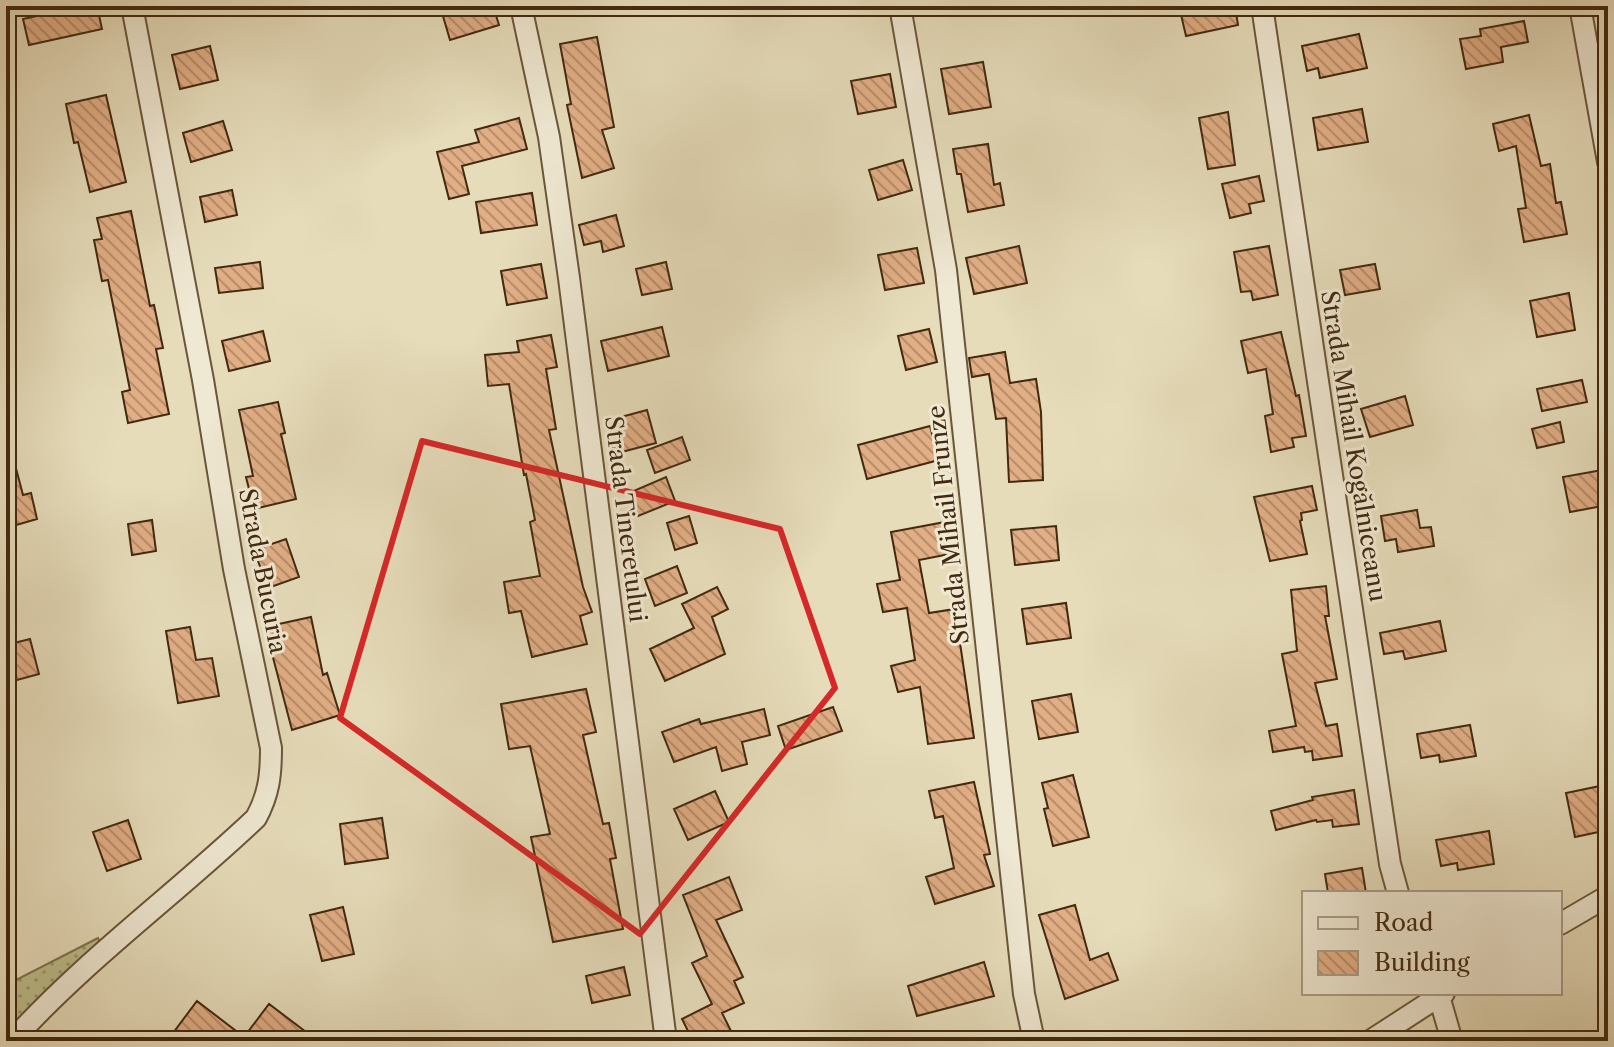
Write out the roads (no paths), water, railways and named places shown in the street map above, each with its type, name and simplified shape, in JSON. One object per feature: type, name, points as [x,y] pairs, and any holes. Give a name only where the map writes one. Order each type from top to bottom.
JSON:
[{"type":"street","name":"Strada Bucuria","points":[[12,1041],[87,966],[256,818],[265,801],[271,777],[271,748],[234,569],[203,380],[132,6]]},
{"type":"street","name":"Strada Tineretului","points":[[521,6],[549,137],[569,278],[666,1041]]},
{"type":"street","name":"Strada Mihail Frunze","points":[[900,6],[946,270],[1024,994],[1034,1041]]},
{"type":"street","name":"Strada Mihail Kogălniceanu","points":[[1262,6],[1390,864],[1397,891]]},
{"type":"street","points":[[1580,6],[1608,162]]},
{"type":"street","points":[[1562,923],[1608,896]]},
{"type":"street","points":[[1370,1041],[1433,997],[1452,1041]]}]
